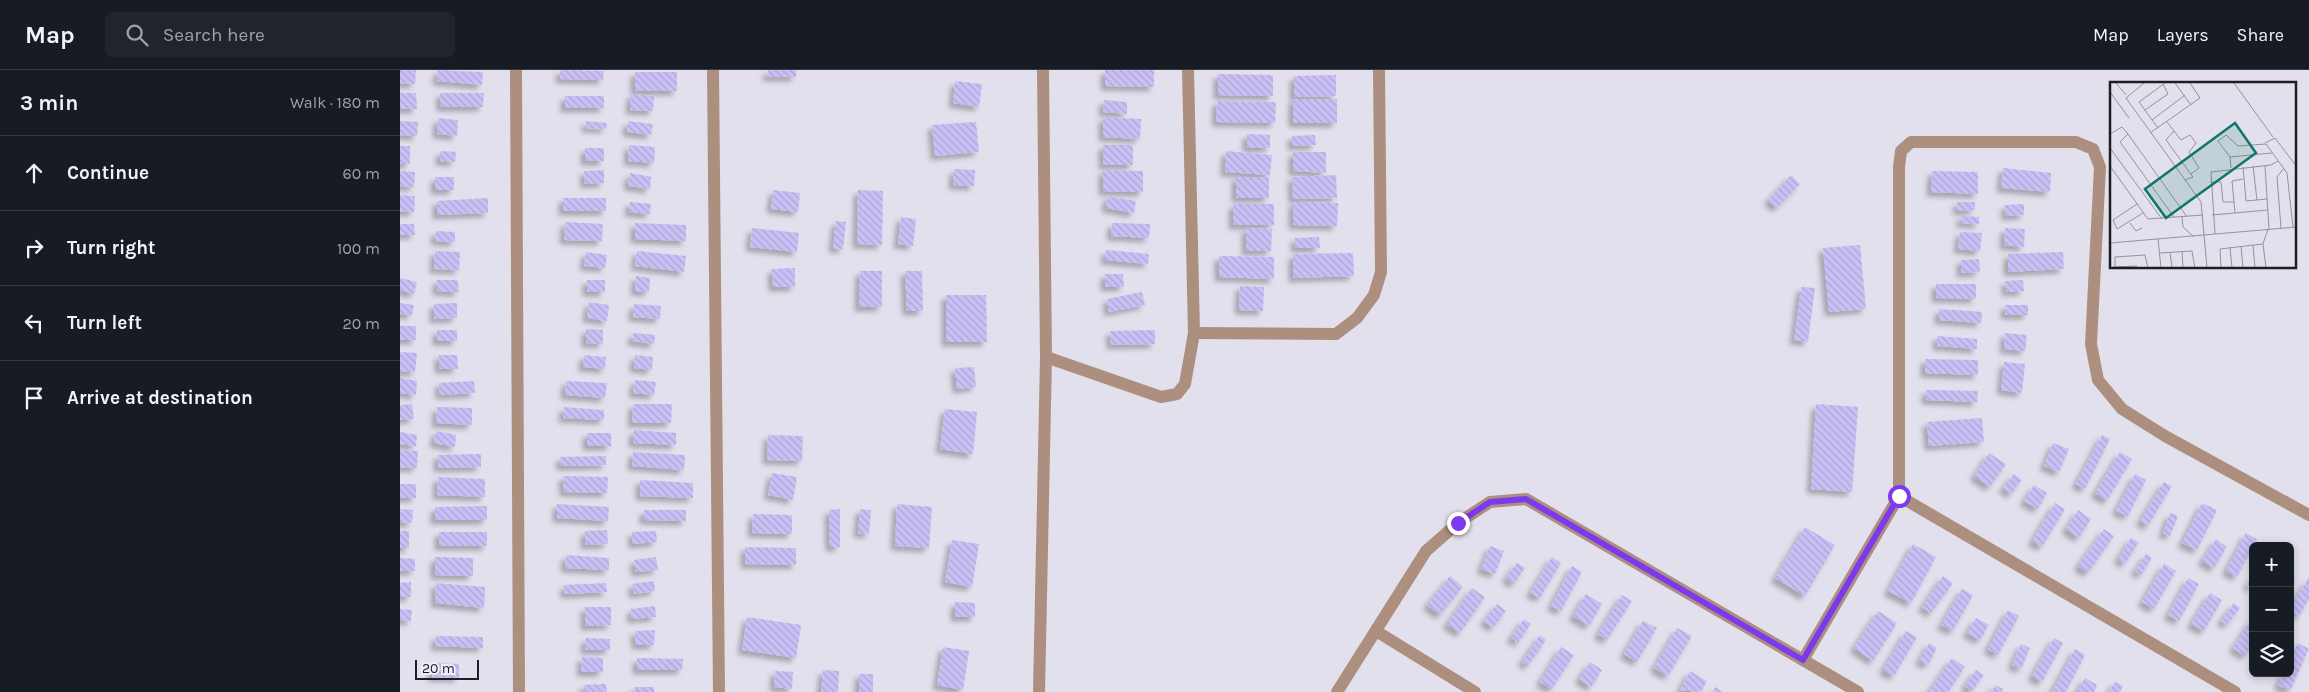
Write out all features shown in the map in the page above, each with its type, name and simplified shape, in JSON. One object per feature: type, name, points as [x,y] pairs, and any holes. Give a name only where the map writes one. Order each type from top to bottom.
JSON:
[{"type":"street","points":[[516,70],[519,692]]},
{"type":"street","points":[[713,70],[718,692]]},
{"type":"street","points":[[1039,692],[1046,357],[1043,70]]},
{"type":"street","points":[[1046,357],[1161,397],[1177,394],[1185,384],[1194,333],[1188,70]]},
{"type":"street","points":[[1194,333],[1336,334],[1357,318],[1374,295],[1381,272],[1379,70]]},
{"type":"street","points":[[1803,660],[1899,496],[1899,168],[1901,151],[1911,142],[2076,142],[2093,149],[2100,167],[2091,344],[2098,380],[2122,409],[2165,436],[2309,515]]},
{"type":"street","points":[[1899,496],[2235,692]]},
{"type":"street","points":[[1338,692],[1426,551],[1458,523],[1490,502],[1526,499],[1858,692]]},
{"type":"street","points":[[1376,631],[1475,692]]},
{"type":"building","points":[[400,70],[416,70],[415,84],[400,83]]},
{"type":"building","points":[[438,70],[483,72],[482,85],[437,81]]},
{"type":"building","points":[[560,70],[604,71],[603,80],[560,79]]},
{"type":"building","points":[[768,70],[796,70],[796,77],[767,77]]},
{"type":"building","points":[[1105,70],[1154,70],[1154,87],[1105,86]]},
{"type":"building","points":[[635,72],[677,72],[677,91],[635,91]]},
{"type":"building","points":[[1218,74],[1273,75],[1273,96],[1218,95]]},
{"type":"building","points":[[1336,75],[1336,96],[1294,97],[1294,76]]},
{"type":"building","points":[[955,81],[982,84],[979,107],[953,103]]},
{"type":"building","points":[[400,93],[416,93],[417,109],[400,109]]},
{"type":"building","points":[[440,93],[484,93],[483,107],[441,107]]},
{"type":"building","points":[[631,94],[654,96],[653,111],[630,110]]},
{"type":"building","points":[[565,96],[604,96],[604,108],[565,108]]},
{"type":"building","points":[[1293,99],[1337,99],[1337,123],[1293,123]]},
{"type":"building","points":[[1104,100],[1127,102],[1127,114],[1103,112]]},
{"type":"building","points":[[1217,101],[1276,102],[1275,123],[1216,122]]},
{"type":"building","points":[[1103,117],[1141,119],[1140,139],[1103,137]]},
{"type":"building","points":[[438,118],[458,120],[457,136],[437,134]]},
{"type":"building","points":[[400,121],[418,122],[417,136],[400,135]]},
{"type":"building","points":[[586,121],[607,123],[606,129],[586,128]]},
{"type":"building","points":[[628,121],[653,124],[651,135],[627,132]]},
{"type":"building","points":[[976,122],[979,152],[935,156],[932,125]]},
{"type":"building","points":[[1247,134],[1270,135],[1270,148],[1247,148]]},
{"type":"building","points":[[1315,135],[1316,145],[1292,146],[1292,136]]},
{"type":"building","points":[[629,145],[655,147],[654,163],[628,161]]},
{"type":"building","points":[[1103,145],[1133,145],[1133,165],[1103,165]]},
{"type":"building","points":[[400,146],[410,146],[410,164],[400,164]]},
{"type":"building","points":[[585,148],[604,148],[604,161],[585,161]]},
{"type":"building","points":[[440,151],[456,152],[455,162],[440,161]]},
{"type":"building","points":[[1226,151],[1272,155],[1270,175],[1225,172]]},
{"type":"building","points":[[1293,152],[1326,152],[1326,173],[1293,171]]},
{"type":"building","points":[[2003,168],[2051,173],[2050,192],[2001,188]]},
{"type":"building","points":[[954,169],[975,170],[974,186],[953,185]]},
{"type":"building","points":[[604,170],[604,183],[585,184],[584,171]]},
{"type":"building","points":[[1103,170],[1143,171],[1143,192],[1103,191]]},
{"type":"building","points":[[400,171],[415,172],[414,187],[400,186]]},
{"type":"building","points":[[1932,171],[1978,172],[1978,194],[1931,192]]},
{"type":"building","points":[[630,173],[651,177],[650,189],[628,186]]},
{"type":"building","points":[[1336,175],[1337,198],[1293,199],[1292,177]]},
{"type":"building","points":[[1791,175],[1800,184],[1777,208],[1768,200]]},
{"type":"building","points":[[435,177],[454,177],[454,190],[435,190]]},
{"type":"building","points":[[1236,177],[1269,177],[1269,198],[1236,198]]},
{"type":"building","points":[[773,190],[800,193],[798,212],[771,209]]},
{"type":"building","points":[[858,190],[883,191],[882,245],[857,244]]},
{"type":"building","points":[[400,195],[415,196],[414,212],[400,211]]},
{"type":"building","points":[[1108,196],[1136,201],[1134,213],[1106,208]]},
{"type":"building","points":[[488,198],[488,213],[437,215],[437,201]]},
{"type":"building","points":[[563,198],[606,198],[606,211],[563,211]]},
{"type":"building","points":[[630,202],[651,204],[650,214],[629,212]]},
{"type":"building","points":[[1293,202],[1338,203],[1337,226],[1293,225]]},
{"type":"building","points":[[1957,202],[1975,202],[1975,210],[1958,211]]},
{"type":"building","points":[[1233,204],[1274,204],[1274,225],[1233,225]]},
{"type":"building","points":[[2024,204],[2024,215],[2006,216],[2005,205]]},
{"type":"building","points":[[1961,216],[1979,217],[1979,224],[1961,223]]},
{"type":"building","points":[[901,217],[916,219],[913,246],[898,244]]},
{"type":"building","points":[[836,221],[846,222],[843,249],[833,248]]},
{"type":"building","points":[[565,222],[603,224],[602,241],[564,240]]},
{"type":"building","points":[[635,223],[686,225],[686,241],[635,239]]},
{"type":"building","points":[[1112,223],[1150,224],[1149,238],[1111,236]]},
{"type":"building","points":[[400,224],[414,224],[415,235],[400,235]]},
{"type":"building","points":[[752,228],[799,233],[797,252],[750,247]]},
{"type":"building","points":[[1246,228],[1272,229],[1271,251],[1246,251]]},
{"type":"building","points":[[2005,228],[2025,229],[2024,247],[2004,245]]},
{"type":"building","points":[[436,231],[455,232],[455,242],[435,241]]},
{"type":"building","points":[[1960,232],[1982,233],[1980,251],[1958,249]]},
{"type":"building","points":[[1319,237],[1320,248],[1295,248],[1295,238]]},
{"type":"building","points":[[1860,245],[1866,309],[1829,312],[1823,248]]},
{"type":"building","points":[[1106,250],[1149,254],[1148,264],[1105,260]]},
{"type":"building","points":[[435,251],[460,252],[459,270],[434,269]]},
{"type":"building","points":[[637,251],[686,256],[684,272],[635,266]]},
{"type":"building","points":[[586,252],[607,255],[605,268],[584,266]]},
{"type":"building","points":[[2063,252],[2064,269],[2008,272],[2008,254]]},
{"type":"building","points":[[1353,253],[1354,276],[1293,278],[1293,254]]},
{"type":"building","points":[[1219,256],[1274,257],[1274,279],[1219,277]]},
{"type":"building","points":[[1979,259],[1980,272],[1961,273],[1961,260]]},
{"type":"building","points":[[795,268],[795,287],[773,287],[772,269]]},
{"type":"building","points":[[860,271],[882,271],[882,307],[859,307]]},
{"type":"building","points":[[905,271],[922,271],[923,311],[907,311]]},
{"type":"building","points":[[1105,274],[1123,274],[1124,287],[1105,287]]},
{"type":"building","points":[[636,276],[650,278],[649,292],[635,291]]},
{"type":"building","points":[[400,278],[417,282],[414,294],[400,290]]},
{"type":"building","points":[[437,280],[458,280],[459,292],[437,291]]},
{"type":"building","points":[[587,280],[605,280],[605,292],[587,292]]},
{"type":"building","points":[[2023,280],[2024,291],[2007,292],[2005,281]]},
{"type":"building","points":[[1936,284],[1976,284],[1976,299],[1936,298]]},
{"type":"building","points":[[1240,286],[1264,287],[1263,311],[1239,310]]},
{"type":"building","points":[[1801,287],[1815,288],[1808,342],[1794,340]]},
{"type":"building","points":[[1142,292],[1145,305],[1109,312],[1107,299]]},
{"type":"building","points":[[946,295],[986,295],[987,342],[946,342]]},
{"type":"building","points":[[589,302],[609,305],[607,321],[587,318]]},
{"type":"building","points":[[400,303],[414,305],[412,315],[400,314]]},
{"type":"building","points":[[457,303],[457,318],[434,319],[434,304]]},
{"type":"building","points":[[634,304],[661,306],[660,319],[633,317]]},
{"type":"building","points":[[2005,305],[2028,305],[2028,315],[2005,315]]},
{"type":"building","points":[[1939,309],[1982,312],[1981,323],[1939,320]]},
{"type":"building","points":[[400,326],[416,326],[416,340],[400,340]]},
{"type":"building","points":[[586,329],[603,330],[603,344],[586,343]]},
{"type":"building","points":[[437,330],[457,330],[457,341],[437,341]]},
{"type":"building","points":[[1155,330],[1155,344],[1111,345],[1110,331]]},
{"type":"building","points":[[633,333],[655,335],[654,344],[632,341]]},
{"type":"building","points":[[2005,333],[2027,335],[2025,351],[2004,349]]},
{"type":"building","points":[[1937,336],[1977,339],[1977,349],[1937,346]]},
{"type":"building","points":[[400,352],[417,353],[415,372],[400,371]]},
{"type":"building","points":[[439,355],[457,355],[458,369],[439,369]]},
{"type":"building","points":[[584,355],[606,357],[605,369],[583,367]]},
{"type":"building","points":[[635,355],[653,357],[652,370],[634,368]]},
{"type":"building","points":[[1925,359],[1978,360],[1978,375],[1925,373]]},
{"type":"building","points":[[2004,362],[2025,364],[2022,393],[2001,390]]},
{"type":"building","points":[[974,367],[976,387],[957,389],[955,368]]},
{"type":"building","points":[[400,378],[417,381],[416,395],[400,393]]},
{"type":"building","points":[[635,380],[656,382],[654,395],[633,393]]},
{"type":"building","points":[[474,381],[475,393],[440,395],[439,383]]},
{"type":"building","points":[[566,381],[607,383],[605,398],[565,395]]},
{"type":"building","points":[[1926,390],[1978,391],[1977,402],[1926,400]]},
{"type":"building","points":[[412,404],[414,419],[400,420],[400,405]]},
{"type":"building","points":[[633,404],[672,404],[671,423],[632,423]]},
{"type":"building","points":[[1816,404],[1858,407],[1852,492],[1811,489]]},
{"type":"building","points":[[437,407],[472,408],[472,425],[436,423]]},
{"type":"building","points":[[564,407],[604,410],[604,420],[563,418]]},
{"type":"building","points":[[945,409],[977,412],[973,454],[940,449]]},
{"type":"building","points":[[1982,418],[1984,442],[1929,446],[1927,422]]},
{"type":"building","points":[[634,430],[676,433],[676,445],[633,443]]},
{"type":"building","points":[[436,431],[456,435],[455,447],[434,443]]},
{"type":"building","points":[[400,432],[417,435],[416,446],[400,444]]},
{"type":"building","points":[[587,433],[611,433],[611,446],[587,446]]},
{"type":"building","points":[[768,435],[803,436],[802,461],[767,460]]},
{"type":"building","points":[[2102,435],[2110,439],[2085,489],[2076,484]]},
{"type":"building","points":[[2053,443],[2069,449],[2059,472],[2044,466]]},
{"type":"building","points":[[400,450],[418,451],[417,468],[400,467]]},
{"type":"building","points":[[633,452],[685,455],[684,470],[632,466]]},
{"type":"building","points":[[2120,452],[2132,459],[2107,501],[2095,493]]},
{"type":"building","points":[[1989,453],[2006,464],[1990,487],[1974,476]]},
{"type":"building","points":[[481,454],[481,467],[438,468],[438,455]]},
{"type":"building","points":[[606,456],[606,465],[561,466],[560,457]]},
{"type":"building","points":[[772,473],[797,477],[793,500],[768,495]]},
{"type":"building","points":[[2014,474],[2022,480],[2011,494],[2003,488]]},
{"type":"building","points":[[2135,474],[2146,480],[2128,516],[2116,511]]},
{"type":"building","points":[[563,476],[608,477],[607,493],[564,492]]},
{"type":"building","points":[[438,477],[485,479],[485,497],[437,495]]},
{"type":"building","points":[[640,480],[693,483],[693,498],[640,496]]},
{"type":"building","points":[[2164,482],[2172,486],[2148,526],[2140,521]]},
{"type":"building","points":[[400,484],[416,484],[416,498],[400,498]]},
{"type":"building","points":[[2034,485],[2047,493],[2038,509],[2024,501]]},
{"type":"building","points":[[2055,503],[2065,509],[2042,547],[2032,541]]},
{"type":"building","points":[[2202,503],[2217,510],[2197,550],[2182,543]]},
{"type":"building","points":[[557,504],[609,507],[608,521],[557,518]]},
{"type":"building","points":[[897,504],[932,507],[929,548],[895,546]]},
{"type":"building","points":[[487,506],[487,520],[435,520],[435,507]]},
{"type":"building","points":[[400,509],[413,510],[412,523],[400,522]]},
{"type":"building","points":[[840,509],[840,547],[830,547],[829,510]]},
{"type":"building","points":[[860,509],[871,510],[869,534],[858,533]]},
{"type":"building","points":[[644,510],[686,510],[686,521],[644,520]]},
{"type":"building","points":[[2078,510],[2091,519],[2079,538],[2066,529]]},
{"type":"building","points":[[2170,513],[2178,516],[2170,536],[2163,533]]},
{"type":"building","points":[[753,514],[792,515],[792,534],[752,533]]},
{"type":"building","points":[[1805,527],[1835,545],[1805,596],[1775,578]]},
{"type":"building","points":[[2104,529],[2114,536],[2088,573],[2078,566]]},
{"type":"building","points":[[607,530],[608,544],[585,545],[585,531]]},
{"type":"building","points":[[400,531],[409,531],[409,548],[400,548]]},
{"type":"building","points":[[656,531],[657,542],[633,544],[632,532]]},
{"type":"building","points":[[439,532],[487,532],[487,546],[439,546]]},
{"type":"building","points":[[2246,533],[2257,539],[2255,542],[2249,542],[2249,554],[2237,577],[2226,571]]},
{"type":"building","points":[[2131,538],[2139,542],[2125,564],[2118,559]]},
{"type":"building","points":[[2216,539],[2227,547],[2214,568],[2202,561]]},
{"type":"building","points":[[952,540],[979,544],[972,587],[945,582]]},
{"type":"building","points":[[1913,544],[1936,557],[1911,603],[1888,591]]},
{"type":"building","points":[[1490,546],[1504,551],[1495,574],[1481,569]]},
{"type":"building","points":[[745,547],[796,548],[796,565],[745,564]]},
{"type":"building","points":[[2146,554],[2152,558],[2141,575],[2135,571]]},
{"type":"building","points":[[566,555],[609,558],[609,570],[565,568]]},
{"type":"building","points":[[435,557],[473,558],[473,576],[435,575]]},
{"type":"building","points":[[656,557],[658,570],[636,572],[634,560]]},
{"type":"building","points":[[1552,557],[1561,563],[1540,598],[1530,593]]},
{"type":"building","points":[[400,558],[415,559],[415,571],[400,571]]},
{"type":"building","points":[[1517,563],[1525,568],[1514,584],[1506,578]]},
{"type":"building","points":[[2164,564],[2176,571],[2154,609],[2142,602]]},
{"type":"building","points":[[1572,566],[1582,572],[1561,611],[1551,606]]},
{"type":"building","points":[[1450,576],[1463,587],[1440,615],[1427,605]]},
{"type":"building","points":[[1943,576],[1953,583],[1931,613],[1922,607]]},
{"type":"building","points":[[2309,577],[2309,599],[2299,616],[2294,613],[2294,601]]},
{"type":"building","points":[[2188,578],[2199,584],[2179,621],[2168,615]]},
{"type":"building","points":[[654,581],[655,591],[634,594],[632,584]]},
{"type":"building","points":[[411,582],[411,597],[400,597],[400,583]]},
{"type":"building","points":[[436,583],[485,587],[484,608],[435,603]]},
{"type":"building","points":[[606,583],[607,592],[565,594],[564,585]]},
{"type":"building","points":[[1472,588],[1485,597],[1460,633],[1447,624]]},
{"type":"building","points":[[1962,589],[1973,595],[1953,631],[1941,625]]},
{"type":"building","points":[[2210,593],[2222,600],[2204,631],[2191,624]]},
{"type":"building","points":[[1586,594],[1602,604],[1589,626],[1573,616]]},
{"type":"building","points":[[1622,595],[1632,601],[1607,640],[1598,634]]},
{"type":"building","points":[[955,602],[975,603],[975,617],[955,617]]},
{"type":"building","points":[[2234,603],[2240,608],[2227,625],[2221,621]]},
{"type":"building","points":[[1497,604],[1506,611],[1493,628],[1484,621]]},
{"type":"building","points":[[655,606],[656,617],[632,619],[631,609]]},
{"type":"building","points":[[585,607],[611,607],[611,625],[585,626]]},
{"type":"building","points":[[400,609],[412,610],[411,621],[400,620]]},
{"type":"building","points":[[2008,610],[2019,616],[1998,655],[1988,649]]},
{"type":"building","points":[[1878,611],[1897,623],[1873,661],[1854,648]]},
{"type":"building","points":[[747,617],[801,625],[796,658],[742,650]]},
{"type":"building","points":[[1976,618],[1989,625],[1980,640],[1967,633]]},
{"type":"building","points":[[1524,619],[1531,624],[1518,643],[1511,637]]},
{"type":"building","points":[[1643,621],[1657,628],[1637,662],[1624,654]]},
{"type":"building","points":[[2249,623],[2249,650],[2245,656],[2233,648]]},
{"type":"building","points":[[1677,628],[1692,636],[1668,676],[1654,668]]},
{"type":"building","points":[[655,630],[654,645],[636,645],[635,631]]},
{"type":"building","points":[[1906,631],[1917,637],[1894,676],[1883,670]]},
{"type":"building","points":[[1540,635],[1546,640],[1528,666],[1522,662]]},
{"type":"building","points":[[436,636],[483,637],[483,648],[435,646]]},
{"type":"building","points":[[586,638],[610,639],[610,650],[585,650]]},
{"type":"building","points":[[2054,638],[2063,643],[2042,682],[2032,676]]},
{"type":"building","points":[[1929,643],[1937,648],[1928,665],[1919,661]]},
{"type":"building","points":[[2298,643],[2309,649],[2290,691],[2278,685],[2282,677],[2294,677],[2294,651]]},
{"type":"building","points":[[2021,644],[2030,648],[2021,669],[2012,665]]},
{"type":"building","points":[[943,647],[969,651],[963,690],[937,685]]},
{"type":"building","points":[[1561,647],[1574,655],[1552,689],[1540,682]]},
{"type":"building","points":[[2075,649],[2085,655],[2066,692],[2052,692]]},
{"type":"building","points":[[582,657],[603,658],[603,672],[581,672]]},
{"type":"building","points":[[637,658],[683,659],[682,670],[637,670]]},
{"type":"building","points":[[1952,658],[1965,667],[1948,692],[1929,692]]},
{"type":"building","points":[[1590,662],[1602,670],[1591,687],[1579,679]]},
{"type":"building","points":[[432,663],[459,664],[459,678],[432,677]]},
{"type":"building","points":[[823,670],[839,671],[838,692],[821,692]]},
{"type":"building","points":[[1976,670],[1984,675],[1972,691],[1965,686]]},
{"type":"building","points":[[775,671],[793,672],[792,689],[774,687]]},
{"type":"building","points":[[1690,671],[1707,681],[1701,692],[1680,690]]},
{"type":"building","points":[[859,674],[873,674],[873,692],[859,692]]},
{"type":"building","points":[[2085,678],[2097,685],[2094,692],[2077,692]]},
{"type":"building","points":[[2115,682],[2123,686],[2120,692],[2109,692]]},
{"type":"building","points":[[606,684],[607,692],[584,692],[584,685]]},
{"type":"building","points":[[1995,685],[2003,689],[2002,692],[1991,692]]},
{"type":"building","points":[[635,687],[654,687],[654,692],[635,692]]},
{"type":"building","points":[[1715,687],[1723,692],[1713,692]]},
{"type":"route","points":[[1458,523],[1490,502],[1526,499],[1803,660],[1899,496]]}]
